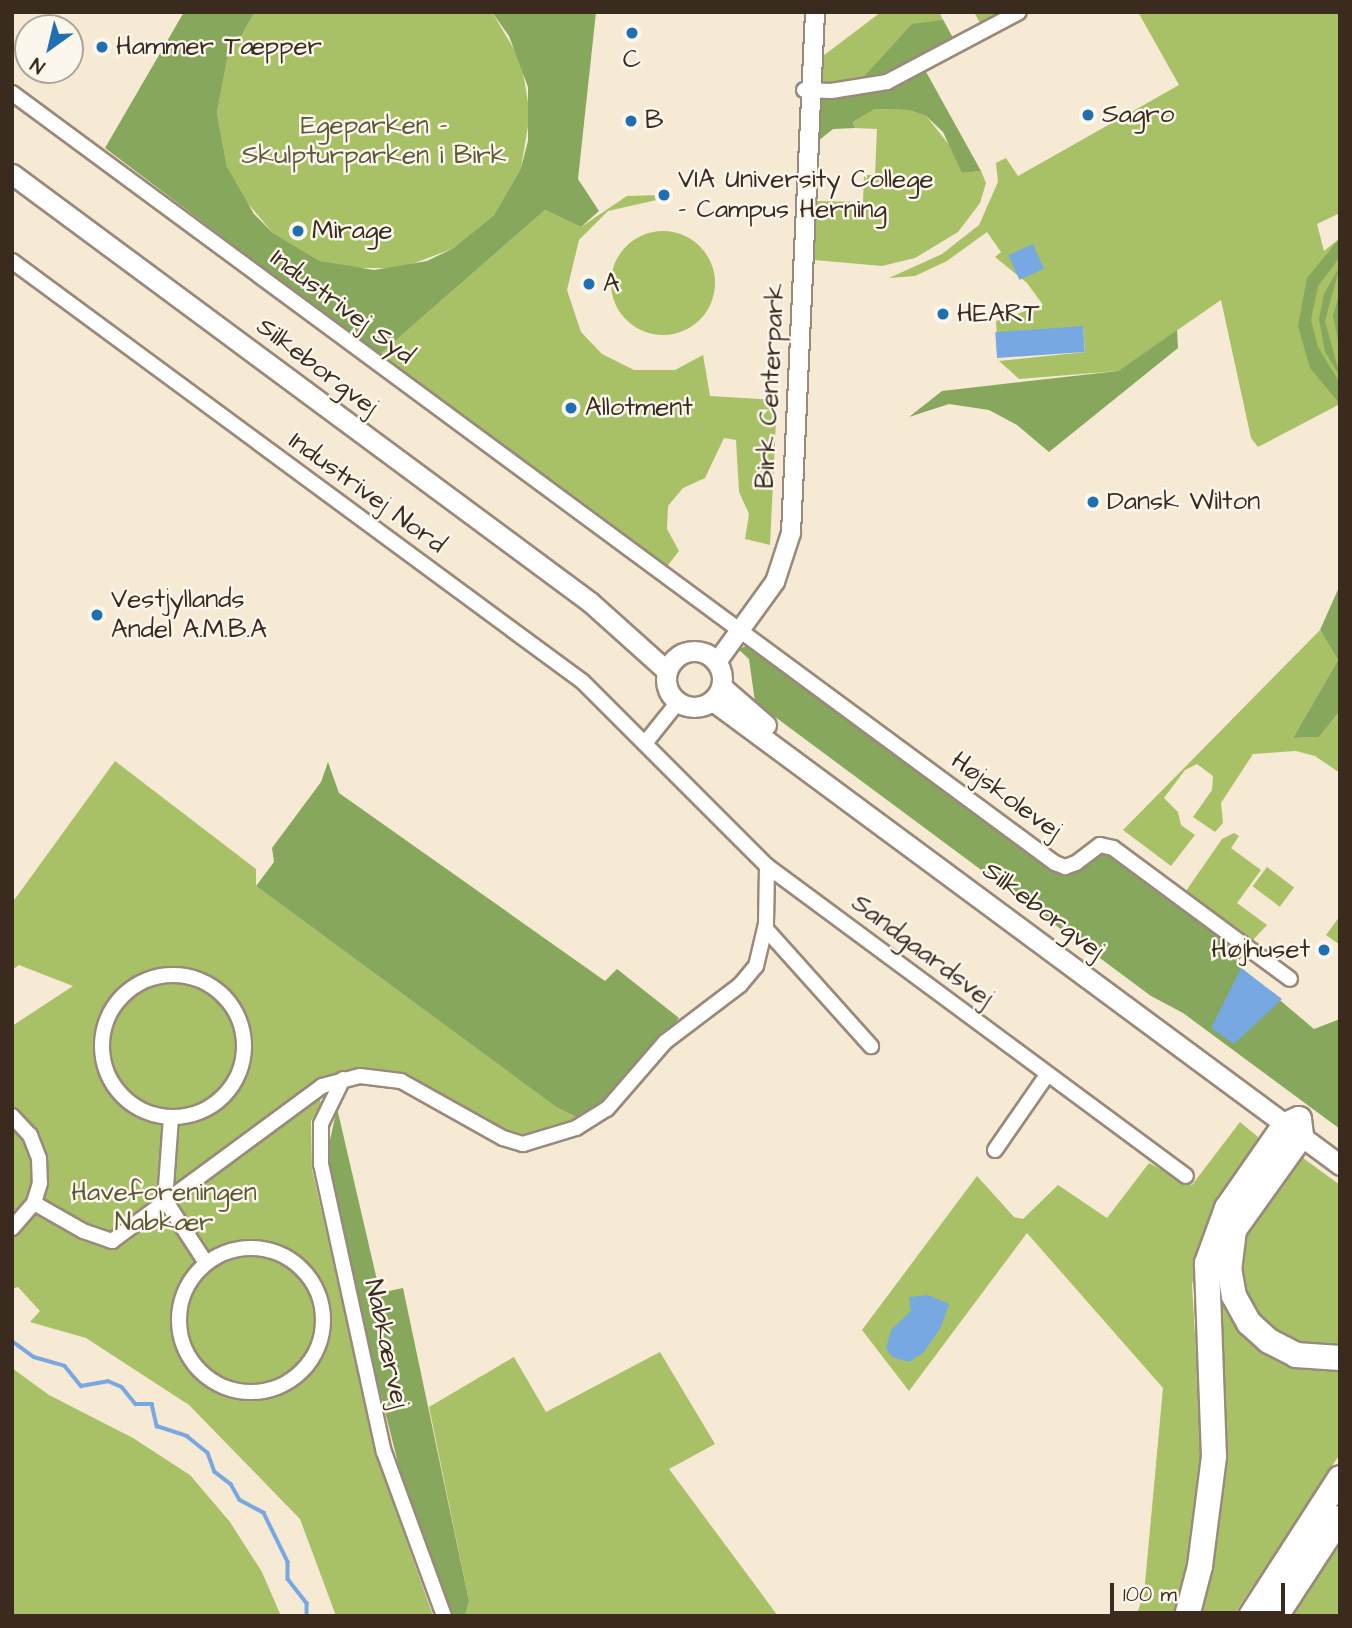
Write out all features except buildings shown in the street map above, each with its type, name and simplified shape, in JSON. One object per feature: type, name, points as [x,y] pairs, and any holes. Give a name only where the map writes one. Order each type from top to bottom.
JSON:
[{"type":"highway","points":[[1295,1127],[1234,1230],[1229,1268],[1239,1305],[1249,1323],[1269,1342],[1296,1354],[1340,1358]]},
{"type":"highway","points":[[1187,1616],[1200,1566],[1214,1458],[1207,1263],[1227,1208],[1295,1127]]},
{"type":"highway","points":[[1251,1616],[1340,1478]]},
{"type":"highway","points":[[1276,1616],[1340,1518]]},
{"type":"main road","name":"Silkeborgvej","points":[[12,174],[590,602],[667,671]]},
{"type":"main road","name":"Silkeborgvej","points":[[590,602],[680,655]]},
{"type":"main road","points":[[691,651],[713,658],[718,694],[697,708],[678,702],[668,690],[667,671],[680,655],[691,651]]},
{"type":"main road","name":"Silkeborgvej","points":[[718,694],[781,738],[1295,1127],[1340,1165]]},
{"type":"main road","name":"Silkeborgvej","points":[[1295,1127],[1340,1149]]},
{"type":"street","name":"Birk Centerpark","points":[[806,12],[807,90]]},
{"type":"street","name":"Birk Centerpark","points":[[713,658],[766,577],[782,529],[807,90],[814,12]]},
{"type":"street","points":[[807,90],[887,82],[1019,12]]},
{"type":"street","name":"Industrivej Syd","points":[[12,93],[735,628]]},
{"type":"street","name":"Industrivej Nord","points":[[12,261],[583,682],[646,742]]},
{"type":"street","name":"Højskolevej","points":[[735,628],[1055,863],[1065,867],[1076,863],[1100,845],[1113,848],[1290,979]]},
{"type":"street","points":[[646,742],[678,702]]},
{"type":"street","name":"Sandgaardsvej","points":[[646,742],[767,866],[1186,1176]]},
{"type":"street","points":[[34,1203],[83,1231],[112,1241],[322,1086],[343,1079],[379,1076],[401,1081],[503,1138],[523,1144],[545,1140],[607,1109],[665,1042],[740,985],[755,966],[765,928],[767,866]]},
{"type":"street","points":[[765,928],[871,1046]]},
{"type":"street","points":[[186,976],[206,983],[229,1004],[243,1032],[244,1053],[228,1092],[202,1110],[172,1117],[132,1104],[117,1089],[102,1050],[108,1019],[126,993],[144,981],[186,976]]},
{"type":"street","points":[[995,1150],[1047,1075]]},
{"type":"street","name":"Nabkærvej","points":[[343,1079],[321,1124],[321,1164],[384,1452],[444,1616]]},
{"type":"street","points":[[12,1116],[30,1135],[40,1158],[40,1183],[34,1203],[12,1228]]},
{"type":"street","points":[[172,1117],[165,1200],[206,1263]]},
{"type":"street","points":[[253,1248],[278,1253],[307,1276],[323,1310],[323,1335],[313,1358],[297,1377],[274,1389],[249,1393],[225,1388],[203,1374],[187,1355],[179,1331],[180,1306],[189,1282],[206,1263],[228,1251],[253,1248]]},
{"type":"green space","points":[[184,12],[255,12],[227,60],[217,113],[227,167],[254,214],[273,233],[320,261],[374,270],[427,261],[452,249],[494,215],[521,168],[528,141],[528,87],[509,36],[492,12],[596,12],[578,179],[599,211],[581,227],[545,210],[379,355],[105,148]]},
{"type":"green space","name":"Egeparken - Skulpturparken i Birk","points":[[255,12],[492,12],[521,61],[530,114],[521,168],[494,215],[452,249],[401,268],[346,268],[320,261],[273,233],[238,192],[227,167],[217,113],[227,60]]},
{"type":"green space","points":[[881,12],[939,12],[954,40],[884,77],[821,83],[823,56]]},
{"type":"green space","points":[[974,12],[1006,12],[981,25]]},
{"type":"green space","points":[[1138,12],[1340,12],[1340,213],[1317,224],[1324,251],[1340,238],[1340,404],[1258,447],[1251,438],[1221,300],[1118,371],[1019,379],[999,361],[1085,352],[1083,327],[997,336],[996,321],[1043,305],[1027,283],[995,257],[1001,252],[987,232],[947,261],[915,276],[889,278],[942,254],[979,225],[998,182],[996,163],[1006,158],[1018,176],[1179,85]]},
{"type":"green space","points":[[943,20],[954,40],[884,77],[861,80],[912,24]]},
{"type":"green space","points":[[925,70],[981,171],[962,173],[943,132],[926,116],[909,110],[875,109],[853,122],[855,128],[833,129],[818,141],[820,97],[883,88]]},
{"type":"green space","points":[[875,109],[909,110],[926,116],[955,152],[962,173],[981,171],[986,183],[980,203],[958,232],[915,258],[882,266],[814,260],[816,201],[863,202],[864,175],[875,175],[877,129],[855,128],[853,122]]},
{"type":"green space","points":[[660,195],[661,199],[608,211],[579,240],[567,290],[581,332],[602,354],[634,370],[675,370],[703,355],[710,396],[777,400],[770,545],[745,539],[749,514],[739,492],[736,440],[724,438],[705,478],[683,488],[668,506],[667,529],[679,551],[665,569],[379,355],[545,210],[581,227],[627,196]]},
{"type":"green space","points":[[663,231],[683,235],[700,246],[711,263],[715,283],[711,303],[700,320],[683,331],[663,335],[643,331],[626,320],[615,303],[611,283],[615,263],[626,246],[643,235]]},
{"type":"green space","points":[[1340,238],[1340,257],[1318,286],[1311,320],[1318,347],[1340,383],[1340,404],[1310,368],[1298,326],[1307,278]]},
{"type":"green space","points":[[1340,266],[1325,321],[1340,376],[1325,352],[1319,319],[1324,294]]},
{"type":"green space","points":[[1340,292],[1340,351],[1333,315]]},
{"type":"green space","points":[[1177,330],[1178,348],[1049,452],[1017,425],[989,410],[949,404],[909,417],[942,391],[1118,371]]},
{"type":"green space","points":[[1340,585],[1340,711],[1319,737],[1293,738],[1338,660],[1320,630]]},
{"type":"green space","points":[[1320,630],[1338,660],[1293,738],[1319,737],[1340,711],[1340,773],[1315,756],[1296,751],[1253,754],[1221,803],[1223,823],[1215,832],[1193,817],[1212,790],[1213,776],[1197,764],[1185,770],[1164,798],[1178,812],[1181,825],[1195,835],[1171,866],[1123,830]]},
{"type":"green space","points":[[747,646],[1051,871],[1065,876],[1077,872],[1094,854],[1101,851],[1110,855],[1243,954],[1237,964],[1314,1029],[1340,1019],[1340,1129],[1183,1013],[1151,996],[755,702],[749,659],[738,649]]},
{"type":"green space","name":"Haveforeningen Nabkær","points":[[115,761],[256,869],[256,886],[556,1107],[578,1118],[545,1135],[523,1138],[392,1071],[342,1071],[316,1082],[321,1104],[311,1121],[312,1169],[378,1460],[433,1616],[336,1616],[300,1519],[189,1405],[86,1338],[30,1322],[40,1311],[18,1287],[12,1289],[12,1026],[73,986],[19,965],[12,970],[12,903]]},
{"type":"green space","points":[[328,762],[339,793],[605,981],[617,969],[679,1018],[619,1088],[578,1118],[556,1107],[256,886],[274,862],[272,848],[321,782]]},
{"type":"green space","points":[[1234,833],[1239,836],[1231,848],[1261,870],[1237,903],[1267,925],[1253,940],[1186,891],[1222,839]]},
{"type":"green space","points":[[1267,867],[1294,887],[1280,907],[1253,886]]},
{"type":"green space","points":[[1340,916],[1340,945],[1326,935]]},
{"type":"green space","points":[[337,1108],[380,1293],[403,1288],[469,1601],[465,1616],[453,1616],[399,1467],[325,1163]]},
{"type":"green space","points":[[1240,1122],[1264,1142],[1216,1204],[1200,1243],[1192,1285],[1202,1449],[1192,1544],[1176,1616],[1136,1616],[1144,1594],[1163,1388],[1027,1233],[909,1391],[862,1330],[977,1176],[1014,1217],[1023,1219],[1058,1185],[1107,1218],[1149,1163],[1192,1185]]},
{"type":"green space","points":[[1299,1155],[1340,1185],[1340,1348],[1300,1347],[1278,1336],[1258,1317],[1242,1291],[1240,1234]]},
{"type":"green space","points":[[1219,1246],[1230,1306],[1340,1367],[1340,1454],[1233,1616],[1196,1616]]},
{"type":"green space","points":[[660,1352],[715,1444],[669,1469],[778,1616],[465,1616],[469,1601],[429,1407],[514,1357],[546,1412]]},
{"type":"green space","points":[[12,1368],[49,1395],[133,1438],[190,1475],[230,1522],[262,1572],[281,1616],[12,1616]]},
{"type":"green space","points":[[1340,1539],[1340,1611],[1335,1616],[1289,1616]]},
{"type":"water","points":[[1033,244],[1044,269],[1019,280],[1008,255]]},
{"type":"water","points":[[1083,326],[1085,352],[997,358],[995,332]]},
{"type":"water","points":[[1241,968],[1282,999],[1234,1044],[1211,1028]]},
{"type":"water","points":[[928,1295],[949,1304],[941,1327],[924,1352],[909,1362],[892,1357],[886,1348],[891,1330],[911,1311],[909,1297]]},
{"type":"waterway","points":[[12,1341],[34,1357],[65,1366],[81,1386],[108,1381],[122,1387],[136,1404],[152,1404],[157,1426],[187,1436],[208,1453],[215,1472],[231,1484],[240,1500],[264,1513],[288,1562],[288,1579],[307,1603],[307,1616]]},
{"type":"place","name":"C","points":[[632,33]]},
{"type":"place","name":"Hammer Tæpper","points":[[102,47]]},
{"type":"place","name":"Sagro","points":[[1088,115]]},
{"type":"place","name":"B","points":[[631,121]]},
{"type":"place","name":"VIA University College - Campus Herning","points":[[664,195]]},
{"type":"place","name":"Mirage","points":[[298,231]]},
{"type":"place","name":"A","points":[[589,284]]},
{"type":"place","name":"HEART","points":[[943,314]]},
{"type":"place","name":"Allotment","points":[[571,408]]},
{"type":"place","name":"Dansk Wilton","points":[[1093,502]]},
{"type":"place","name":"Vestjyllands Andel A.M.B.A","points":[[97,615]]},
{"type":"place","name":"Højhuset","points":[[1324,950]]}]
